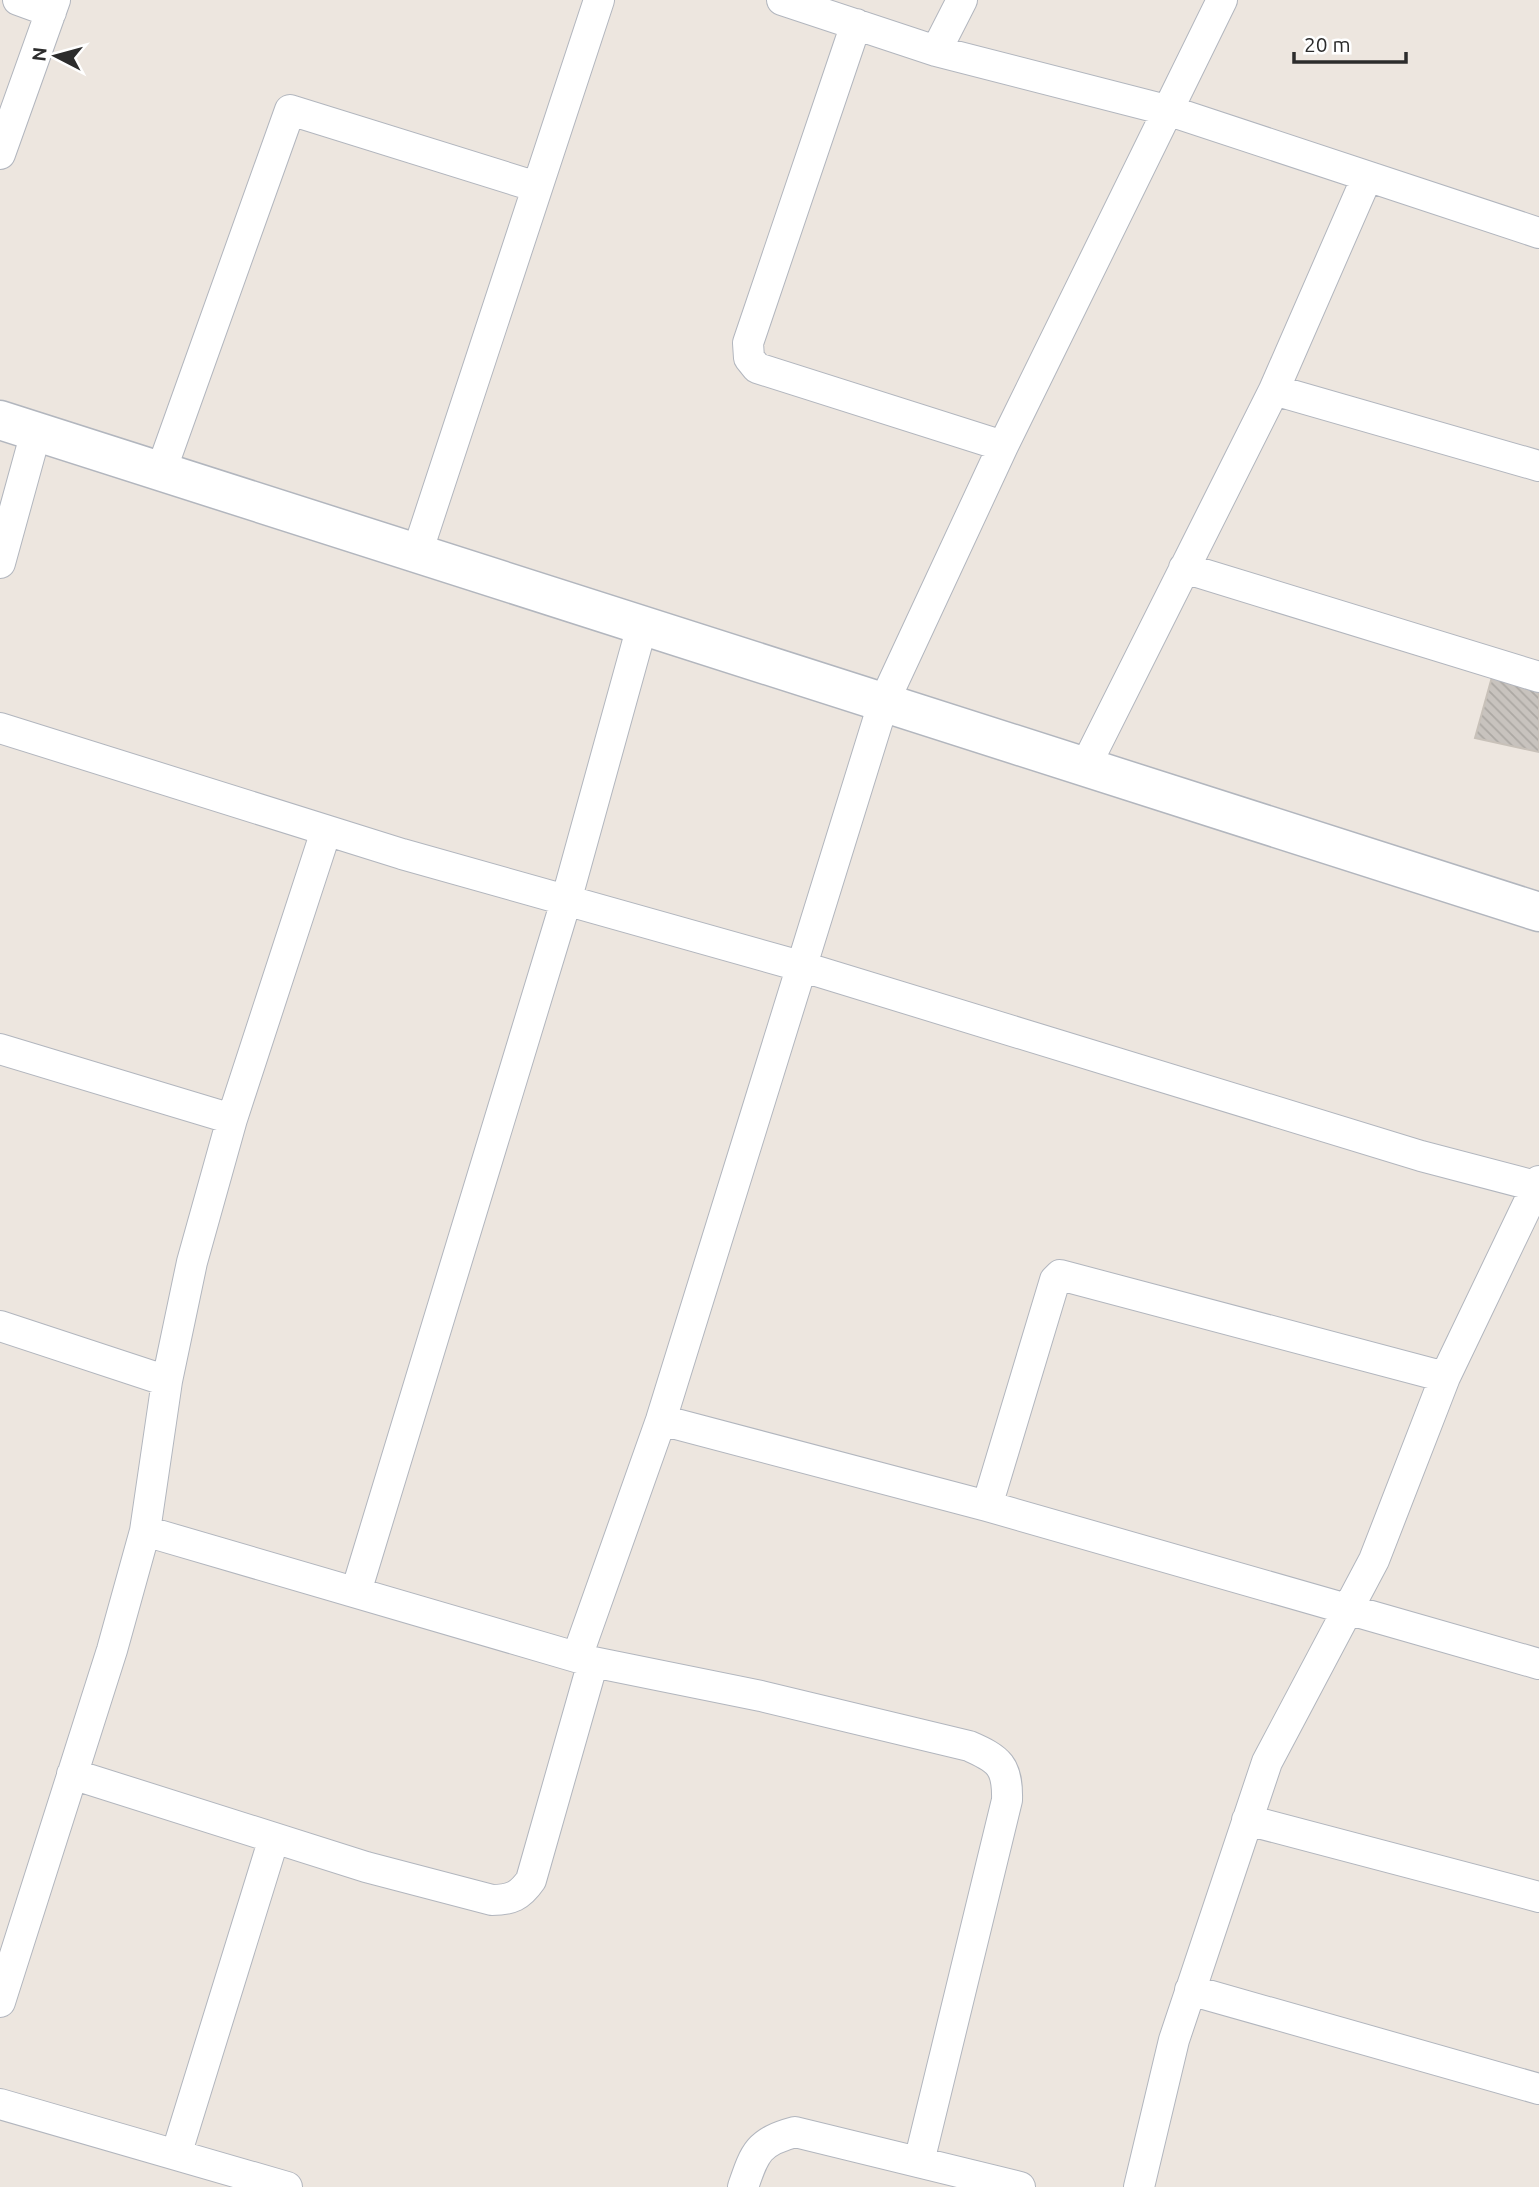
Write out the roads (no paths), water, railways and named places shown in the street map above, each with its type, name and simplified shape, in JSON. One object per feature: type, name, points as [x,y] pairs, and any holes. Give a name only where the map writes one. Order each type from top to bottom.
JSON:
[{"type":"street","points":[[0,154],[53,6],[18,0]]},
{"type":"street","points":[[417,553],[599,0]]},
{"type":"street","points":[[782,0],[936,51],[1170,111],[1539,233]]},
{"type":"street","points":[[936,51],[962,0]]},
{"type":"street","points":[[72,1774],[366,1867],[492,1900],[509,1900],[522,1893],[531,1880],[585,1660],[883,704],[1003,446],[1170,111],[1222,0]]},
{"type":"street","points":[[856,24],[748,343],[749,358],[757,368],[1003,446]]},
{"type":"street","points":[[161,471],[290,110],[537,187]]},
{"type":"street","points":[[1085,767],[1274,390],[1367,177]]},
{"type":"street","points":[[1274,390],[1539,466]]},
{"type":"street","points":[[0,420],[1539,912]]},
{"type":"street","points":[[0,563],[36,432]]},
{"type":"street","points":[[1184,568],[1539,677]]},
{"type":"street","points":[[356,1592],[566,901],[642,626]]},
{"type":"street","points":[[0,728],[327,831],[800,966],[1421,1156],[1538,1185],[1445,1377],[1374,1560],[1267,1762],[1174,2040],[1139,2187]]},
{"type":"street","points":[[0,2002],[112,1650],[145,1531],[167,1381],[192,1262],[232,1119],[327,831]]},
{"type":"street","points":[[0,1049],[232,1119]]},
{"type":"street","points":[[987,1506],[1055,1280],[1060,1275],[1445,1377]]},
{"type":"street","points":[[0,1326],[167,1381]]},
{"type":"street","points":[[662,1420],[987,1506],[1539,1664]]},
{"type":"street","points":[[145,1531],[585,1660],[761,1696],[969,1746],[992,1756],[1003,1769],[1007,1780],[1007,1800],[919,2162]]},
{"type":"street","points":[[1247,1819],[1539,1897]]},
{"type":"street","points":[[176,2155],[274,1838]]},
{"type":"street","points":[[1190,1990],[1539,2089]]},
{"type":"street","points":[[0,2104],[287,2187]]},
{"type":"street","points":[[743,2187],[754,2155],[768,2139],[794,2132],[1007,2185]]}]
